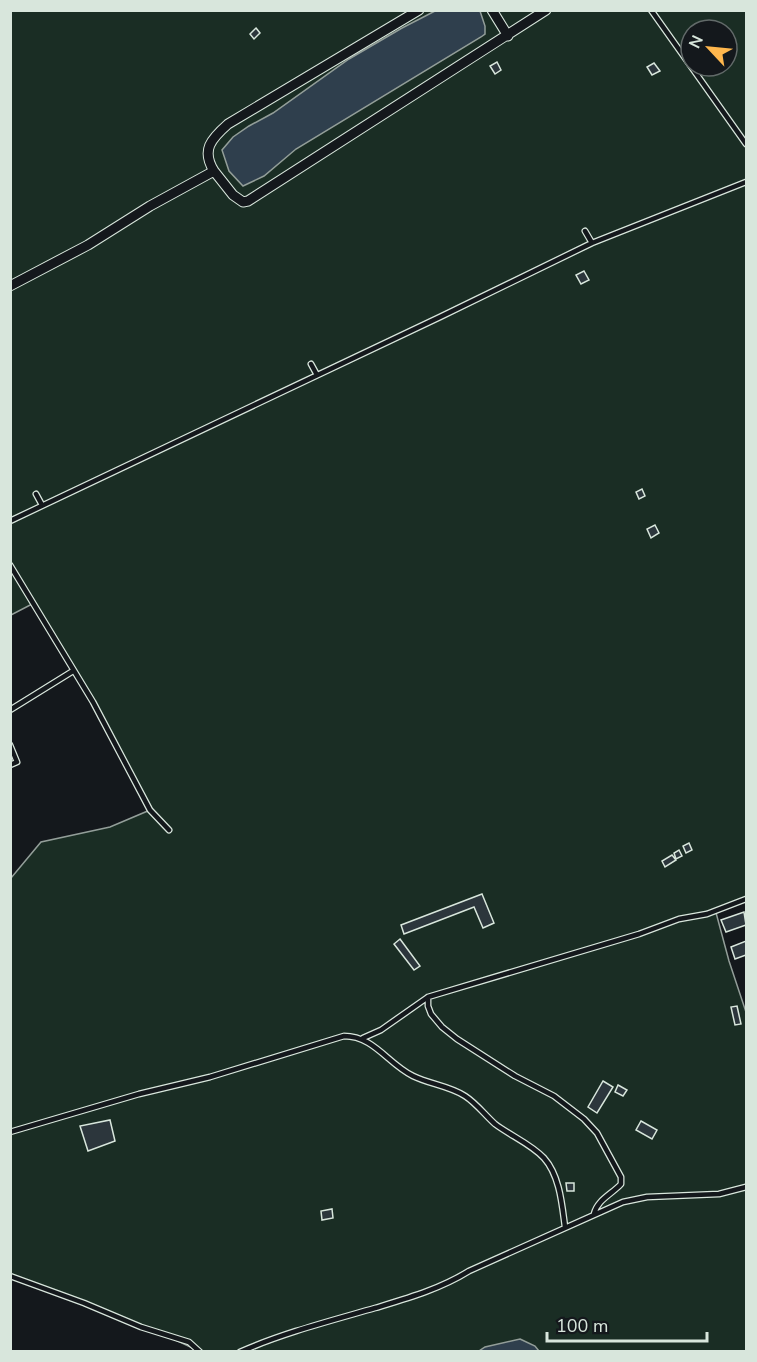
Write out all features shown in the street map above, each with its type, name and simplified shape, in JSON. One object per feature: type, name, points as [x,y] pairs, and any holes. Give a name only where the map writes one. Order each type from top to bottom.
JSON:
[{"type":"street","points":[[419,10],[228,124],[212,141],[207,151],[214,171],[233,195],[243,202],[248,201],[546,10]]},
{"type":"street","points":[[492,10],[507,36]]},
{"type":"street","points":[[10,286],[88,245],[150,206],[214,171]]},
{"type":"lane","points":[[651,10],[747,144]]},
{"type":"lane","points":[[10,521],[592,243],[747,182]]},
{"type":"lane","points":[[585,231],[592,243]]},
{"type":"lane","points":[[311,364],[318,375]]},
{"type":"lane","points":[[36,494],[42,505]]},
{"type":"lane","points":[[10,565],[98,713],[150,810],[169,830]]},
{"type":"lane","points":[[10,710],[73,671]]},
{"type":"lane","points":[[10,745],[17,762],[10,765]]},
{"type":"lane","points":[[362,1039],[381,1030],[428,997],[679,920],[707,914],[747,899]]},
{"type":"lane","points":[[428,997],[428,1006],[442,1027],[477,1052],[568,1105],[597,1133],[621,1177],[621,1184],[600,1201],[594,1214]]},
{"type":"lane","points":[[10,1132],[139,1094],[210,1077],[344,1036],[355,1036],[369,1042],[414,1077],[464,1095],[495,1124],[544,1158],[559,1190],[565,1227]]},
{"type":"lane","points":[[240,1352],[266,1341],[449,1284],[469,1271],[565,1227],[633,1200],[689,1194],[719,1194],[747,1186]]},
{"type":"lane","points":[[10,1276],[84,1303],[141,1328],[189,1342],[200,1352]]},
{"type":"green space","points":[[11,11],[746,11],[746,898],[715,909],[746,1012],[746,1351],[199,1351],[154,1330],[11,1276],[11,878],[41,842],[110,827],[150,810],[133,775],[34,603],[11,615]]},
{"type":"water","points":[[435,11],[480,11],[485,34],[296,149],[264,176],[243,186],[229,171],[222,150],[233,137],[273,113],[349,59]]},
{"type":"water","points":[[520,1339],[535,1346],[539,1351],[479,1351],[485,1347]]},
{"type":"building","points":[[256,28],[260,33],[254,39],[250,34]]},
{"type":"building","points":[[497,62],[501,70],[495,74],[490,66]]},
{"type":"building","points":[[654,63],[660,71],[652,75],[647,67]]},
{"type":"building","points":[[584,271],[589,280],[581,284],[576,275]]},
{"type":"building","points":[[642,489],[645,496],[639,499],[636,492]]},
{"type":"building","points":[[655,525],[659,533],[651,538],[647,529]]},
{"type":"building","points":[[689,843],[692,850],[686,853],[683,846]]},
{"type":"building","points":[[679,850],[682,856],[676,859],[674,853]]},
{"type":"building","points":[[672,855],[676,860],[665,867],[662,861]]},
{"type":"building","points":[[482,894],[494,923],[483,928],[474,907],[404,934],[401,925]]},
{"type":"building","points":[[744,912],[746,925],[726,932],[721,920]]},
{"type":"building","points":[[400,939],[420,966],[414,970],[394,944]]},
{"type":"building","points":[[746,941],[746,955],[735,959],[731,947]]},
{"type":"building","points":[[737,1006],[741,1024],[735,1025],[731,1007]]},
{"type":"building","points":[[603,1081],[613,1087],[597,1113],[588,1107]]},
{"type":"building","points":[[618,1085],[627,1090],[623,1096],[615,1092]]},
{"type":"building","points":[[110,1120],[115,1141],[88,1151],[80,1126]]},
{"type":"building","points":[[641,1121],[657,1130],[652,1139],[636,1130]]},
{"type":"building","points":[[566,1183],[574,1183],[574,1191],[567,1191]]},
{"type":"building","points":[[332,1209],[333,1218],[322,1220],[321,1211]]}]
